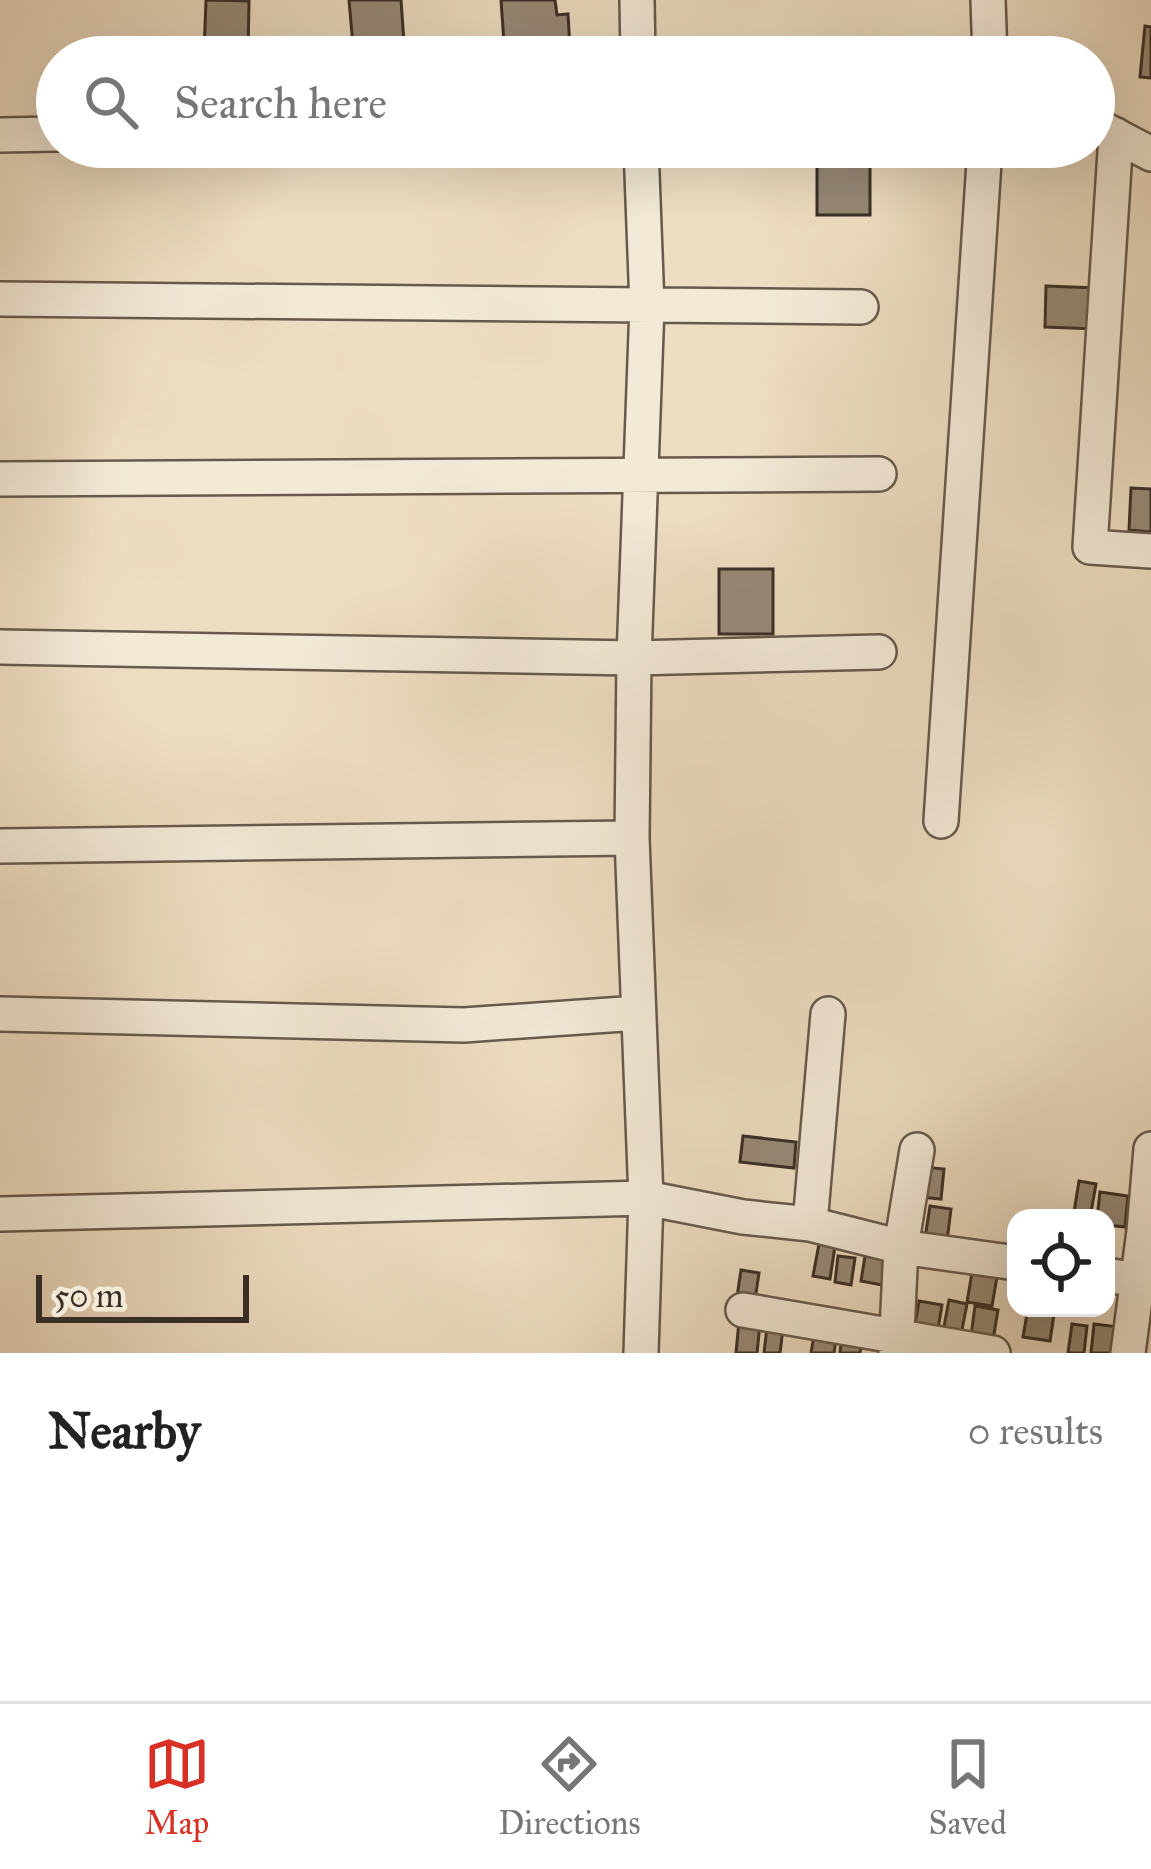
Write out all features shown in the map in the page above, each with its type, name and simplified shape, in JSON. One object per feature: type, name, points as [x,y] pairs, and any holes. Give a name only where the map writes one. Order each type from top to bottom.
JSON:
[{"type":"street","points":[[637,0],[638,36]]},
{"type":"street","points":[[988,0],[989,36]]},
{"type":"street","points":[[0,135],[36,134]]},
{"type":"street","points":[[1115,134],[1151,154]]},
{"type":"street","points":[[641,1353],[646,1198],[632,838],[647,306],[642,168]]},
{"type":"street","points":[[941,820],[984,168]]},
{"type":"street","points":[[1104,168],[1090,547],[1151,551]]},
{"type":"street","points":[[0,299],[861,307]]},
{"type":"street","points":[[0,479],[879,474]]},
{"type":"street","points":[[0,647],[634,658],[879,652]]},
{"type":"street","points":[[0,846],[632,838]]},
{"type":"street","points":[[0,1014],[464,1025],[638,1012]]},
{"type":"street","points":[[810,1224],[828,1014]]},
{"type":"street","points":[[1136,1347],[1122,1278],[1148,1231],[1151,1149]]},
{"type":"street","points":[[897,1345],[901,1247],[917,1150]]},
{"type":"street","points":[[0,1214],[646,1198],[810,1224],[901,1247],[1007,1262]]},
{"type":"street","points":[[743,1310],[897,1345],[993,1353]]},
{"type":"building","points":[[206,0],[249,1],[248,36],[205,36]]},
{"type":"building","points":[[349,0],[401,0],[404,36],[352,36]]},
{"type":"building","points":[[501,0],[555,0],[557,15],[568,14],[569,36],[504,36]]},
{"type":"building","points":[[1145,26],[1151,27],[1151,78],[1140,77]]},
{"type":"building","points":[[817,168],[870,168],[870,215],[817,215]]},
{"type":"building","points":[[1046,286],[1097,288],[1096,329],[1045,327]]},
{"type":"building","points":[[1131,488],[1151,489],[1151,532],[1129,530]]},
{"type":"building","points":[[719,569],[773,569],[773,634],[719,634]]},
{"type":"building","points":[[743,1136],[796,1142],[794,1168],[740,1162]]},
{"type":"building","points":[[923,1167],[944,1169],[941,1199],[920,1197]]},
{"type":"building","points":[[1079,1181],[1096,1184],[1092,1209],[1074,1209]]},
{"type":"building","points":[[1100,1192],[1128,1196],[1125,1227],[1115,1226],[1115,1209],[1098,1209]]},
{"type":"building","points":[[930,1206],[951,1209],[947,1241],[925,1238]]},
{"type":"building","points":[[819,1244],[835,1246],[830,1279],[813,1276]]},
{"type":"building","points":[[838,1256],[855,1258],[851,1285],[835,1282]]},
{"type":"building","points":[[865,1256],[885,1259],[882,1285],[861,1281]]},
{"type":"building","points":[[973,1267],[998,1271],[992,1306],[967,1302]]},
{"type":"building","points":[[741,1270],[759,1273],[755,1300],[737,1297]]},
{"type":"building","points":[[949,1300],[967,1304],[961,1335],[943,1332]]},
{"type":"building","points":[[919,1301],[942,1305],[937,1335],[914,1331]]},
{"type":"building","points":[[975,1306],[998,1310],[993,1340],[971,1336]]},
{"type":"building","points":[[1026,1317],[1054,1317],[1050,1341],[1023,1337]]},
{"type":"building","points":[[739,1321],[760,1324],[757,1353],[736,1353]]},
{"type":"building","points":[[1072,1324],[1087,1326],[1084,1353],[1068,1353]]},
{"type":"building","points":[[1094,1324],[1119,1327],[1116,1353],[1091,1353]]},
{"type":"building","points":[[767,1327],[783,1329],[780,1353],[764,1353]]},
{"type":"building","points":[[814,1335],[836,1339],[834,1353],[811,1353]]},
{"type":"building","points":[[841,1344],[861,1347],[860,1353],[840,1353]]}]
